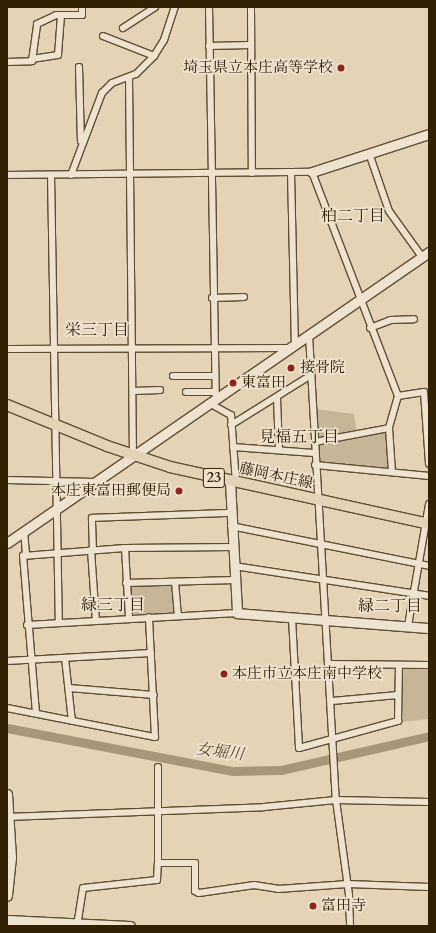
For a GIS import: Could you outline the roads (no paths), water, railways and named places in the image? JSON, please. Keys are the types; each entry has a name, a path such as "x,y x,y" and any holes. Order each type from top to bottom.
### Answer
{"main road":[{"name":"藤岡本庄線","path":"7,405 54,426 133,456 233,482 427,524"}],"street":[{"path":"32,59 37,24 61,15 82,15 82,7"},
{"path":"123,28 156,7"},
{"path":"72,175 102,93 112,83 129,77 154,56 164,40 175,7"},
{"path":"209,7 213,398"},
{"path":"251,7 250,45 252,173"},
{"path":"7,62 58,55 61,15"},
{"path":"103,36 154,56"},
{"path":"209,46 250,45"},
{"path":"79,67 81,147"},
{"path":"129,77 134,391 133,456"},
{"path":"7,175 312,172 429,134"},
{"path":"7,543 133,456 213,398 309,335 426,254 388,211 369,153"},
{"path":"291,172 292,346"},
{"path":"312,172 370,328 398,396 389,428 392,472"},
{"path":"51,175 54,480 59,623"},
{"path":"212,298 244,297"},
{"path":"370,328 391,320 414,319"},
{"path":"309,335 315,442 314,465 328,619 336,800 348,884 350,926"},
{"path":"7,348 292,346"},
{"path":"231,425 277,398 311,375"},
{"path":"173,376 213,376"},
{"path":"134,391 160,390"},
{"path":"186,392 213,398 231,415 233,482 230,513 237,613"},
{"path":"398,396 424,392 427,406 429,462"},
{"path":"277,398 279,450"},
{"path":"315,442 389,428"},
{"path":"233,447 314,453"},
{"path":"314,465 429,476"},
{"path":"7,480 95,482"},
{"path":"408,626 418,563 427,524 429,504"},
{"path":"96,621 92,550 92,518 230,513"},
{"path":"231,526 429,566"},
{"path":"24,531 26,556"},
{"path":"36,713 27,625 23,556 57,552 125,548 233,547"},
{"path":"125,548 128,618"},
{"path":"234,566 429,596"},
{"path":"126,583 235,580"},
{"path":"175,582 178,615"},
{"path":"27,625 178,615 237,613 429,628"},
{"path":"7,708 155,737 149,617"},
{"path":"292,618 299,748 334,741 398,721 398,665"},
{"path":"7,661 151,653"},
{"path":"65,658 72,721"},
{"path":"330,664 429,665"},
{"path":"69,688 154,695"},
{"path":"332,701 398,695"},
{"path":"77,925 83,888 157,880 160,811 158,767"},
{"path":"7,794 7,893"},
{"path":"8,817 160,811 336,800 429,802"},
{"path":"158,863 195,863 195,891 199,893 254,885 278,889 348,884 429,887"},
{"path":"7,920 77,925 130,926"}],"waterway":[{"name":"女堀川","path":"7,728 233,771 281,770 429,736"}],"place":[{"name":"埼玉県立本庄高等学校","path":"341,68"},
{"name":"接骨院","path":"291,368"},
{"name":"東富田","path":"233,383"},
{"name":"本庄東富田郵便局","path":"179,491"},
{"name":"本庄市立本庄南中学校","path":"224,674"},
{"name":"富田寺","path":"313,906"}],"district":[{"name":"柏二丁目","path":"353,216"},
{"name":"栄三丁目","path":"97,330"},
{"name":"見福五丁目","path":"299,437"},
{"name":"緑三丁目","path":"113,605"},
{"name":"緑二丁目","path":"390,606"}]}
